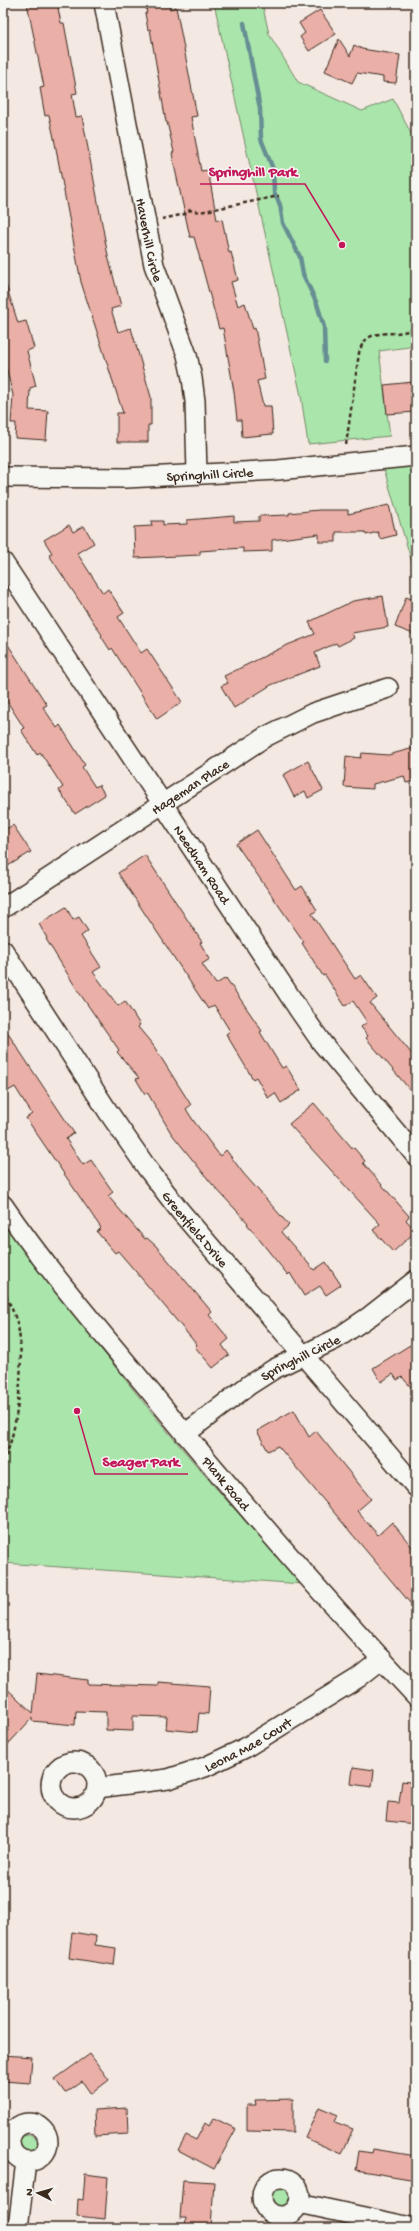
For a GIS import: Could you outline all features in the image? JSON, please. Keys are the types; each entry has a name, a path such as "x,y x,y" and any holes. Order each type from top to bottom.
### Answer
{"street":[{"name":"Haverhill Circle","path":"104,3 154,264 187,356 192,378 197,473"},
{"name":"Springhill Circle","path":"3,477 126,478 197,473 278,470 416,456"},
{"name":"Needham Road","path":"3,562 322,1042 416,1156"},
{"name":"Hageman Place","path":"3,908 266,737 328,708 388,688"},
{"name":"Greenfield Drive","path":"3,950 147,1168 180,1211 416,1487"},
{"name":"Plank Road","path":"3,1205 44,1262 185,1434 279,1545 416,1696"},
{"name":"Springhill Circle","path":"185,1434 249,1385 274,1369 336,1339 370,1316 416,1280"},
{"name":"Leona Mae Court","path":"97,1788 168,1779 206,1767 252,1744 358,1678 382,1659"},
{"path":"18,2228 26,2161"},
{"path":"299,2204 415,2228"}],"path":[{"path":"161,219 185,214 190,210 200,212 279,196"},
{"path":"346,444 359,353 362,343 374,335 410,329 416,326"},
{"path":"3,1289 17,1321 21,1350 16,1418 12,1440 3,1462"}],"green space":[{"path":"214,3 262,3 269,34 298,82 362,111 393,99 416,143 416,346 379,351 390,436 308,444 301,396"},
{"path":"416,465 416,568 413,566 384,469"},
{"path":"3,1217 48,1279 141,1400 218,1490 303,1584 3,1563"},
{"path":"28,2135 35,2138 38,2145 35,2152 28,2155 21,2152 18,2145 21,2138"},
{"path":"279,2187 287,2190 290,2198 287,2206 279,2209 271,2206 268,2198 271,2190"}],"building":[{"path":"27,3 57,3 61,23 64,23 77,93 72,94 76,117 82,116 108,256 121,306 111,309 118,332 131,328 151,397 151,425 148,425 148,442 117,442 117,413 123,413 81,282 54,138 49,115 45,116 40,88 44,87"},
{"path":"145,3 169,3 170,9 176,7 197,116 191,117 201,171 208,170 217,220 222,219 229,253 231,252 238,280 231,282 238,306 245,303 253,329 255,328 265,379 257,381 263,406 271,406 273,434 242,437 241,420 237,420 234,392 223,328 219,329 194,237 190,237 175,169 172,153 174,152 166,122 150,29 148,30"},
{"path":"320,10 336,34 309,51 300,37 305,33 299,23"},
{"path":"339,39 350,56 354,45 362,49 400,55 396,83 383,82 383,77 357,73 352,83 325,71"},
{"path":"3,285 6,285 18,323 26,321 34,348 27,351 36,386 30,388 29,410 48,411 46,440 15,438 16,423 11,423 13,395 3,355"},
{"path":"413,382 416,412 387,414 384,385"},
{"path":"389,505 396,535 380,539 378,532 366,535 365,532 336,532 336,542 319,542 319,534 272,540 272,551 243,552 243,548 200,551 200,555 135,558 134,527 152,526 151,521 163,521 163,525 187,524 187,520 234,516 234,522 259,521 259,516 289,515 289,513 319,510 348,510 348,514"},
{"path":"69,525 73,532 84,526 94,543 77,553 103,593 108,589 124,613 118,617 141,653 147,649 182,702 157,719 112,648 110,650 101,636 102,635 49,555 52,553 44,540"},
{"path":"383,596 388,627 352,633 354,638 338,646 336,643 315,653 320,666 271,685 234,708 221,686 228,683 224,676 285,646 315,634 309,622 353,601"},
{"path":"406,597 416,601 416,635 395,627"},
{"path":"3,637 47,705 43,707 57,728 60,725 85,765 82,767 95,787 99,785 105,795 75,814 59,790 63,787 40,752 37,755 21,730 24,728 3,695"},
{"path":"414,748 416,756 416,781 406,783 404,776 373,784 373,789 344,787 346,756 361,758 362,753 388,755"},
{"path":"308,761 323,790 308,798 305,791 294,797 283,775"},
{"path":"13,825 31,852 3,869 3,831"},
{"path":"257,830 296,890 302,886 317,910 312,914 355,979 361,975 377,998 370,1003 416,1059 416,1097 366,1038 368,1036 361,1027 367,1022 353,1001 345,1006 325,975 323,976 302,943 304,942 236,844"},
{"path":"145,855 202,942 200,943 210,959 202,964 216,984 226,978 262,1031 260,1032 282,1068 286,1066 301,1090 281,1103 275,1093 268,1098 256,1077 253,1079 226,1034 230,1031 214,1005 208,1009 118,873"},
{"path":"66,907 73,920 79,917 88,931 81,936 101,967 93,972 118,1006 125,1001 140,1025 138,1027 153,1045 191,1105 186,1109 193,1120 220,1156 226,1150 243,1173 289,1225 281,1232 314,1270 326,1262 341,1285 326,1295 320,1286 304,1296 290,1273 288,1275 247,1224 248,1223 212,1184 171,1133 147,1092 145,1094 136,1079 139,1078 117,1052 119,1050 78,991 46,939 47,938 39,924"},
{"path":"3,1026 74,1133 66,1139 83,1165 91,1160 113,1192 108,1196 145,1239 147,1238 156,1246 212,1312 209,1315 229,1339 222,1345 229,1355 213,1368 195,1347 197,1345 142,1279 118,1251 115,1253 97,1232 101,1228 26,1118 32,1114 15,1087 8,1091 3,1083"},
{"path":"314,1103 365,1161 363,1163 409,1216 406,1220 416,1231 393,1252 373,1230 380,1224 289,1124"},
{"path":"410,1345 416,1355 416,1393 402,1377 397,1380 393,1374 381,1382 373,1368"},
{"path":"294,1410 309,1437 316,1431 371,1499 357,1511 378,1535 392,1522 416,1552 416,1610 278,1446 268,1451 257,1431"},
{"path":"37,1674 88,1680 88,1684 158,1686 158,1682 210,1686 208,1714 199,1713 197,1732 166,1729 167,1717 133,1716 133,1731 106,1730 106,1712 76,1711 75,1725 32,1721 32,1718 3,1750 3,1685 33,1713"},
{"path":"353,1767 374,1770 372,1787 351,1784"},
{"path":"402,1781 416,1783 416,1824 386,1821 388,1802 399,1803"},
{"path":"72,1932 96,1936 95,1945 116,1948 114,1965 69,1958"},
{"path":"90,2054 109,2080 91,2094 82,2081 65,2093 55,2079"},
{"path":"3,2055 32,2057 30,2083 3,2081"},
{"path":"293,2099 293,2132 247,2131 247,2105 256,2105 255,2100"},
{"path":"319,2107 338,2115 335,2122 353,2129 342,2154 305,2138"},
{"path":"127,2108 128,2134 95,2136 94,2110"},
{"path":"214,2118 236,2129 214,2169 178,2150 186,2135 196,2140 205,2123 209,2126"},
{"path":"373,2149 416,2156 416,2180 356,2170 359,2151 372,2153"},
{"path":"85,2174 108,2177 105,2219 77,2216 78,2199 83,2200"},
{"path":"183,2180 214,2182 211,2227 185,2226 186,2218 180,2218"}],"waterway":[{"path":"244,23 260,109 261,139 273,169 274,192 280,205 283,223 300,257 303,274 317,304 324,327 325,361"}],"place":[{"name":"Springhill Park","path":"342,245"},
{"name":"Seager Park","path":"77,1411"}]}
